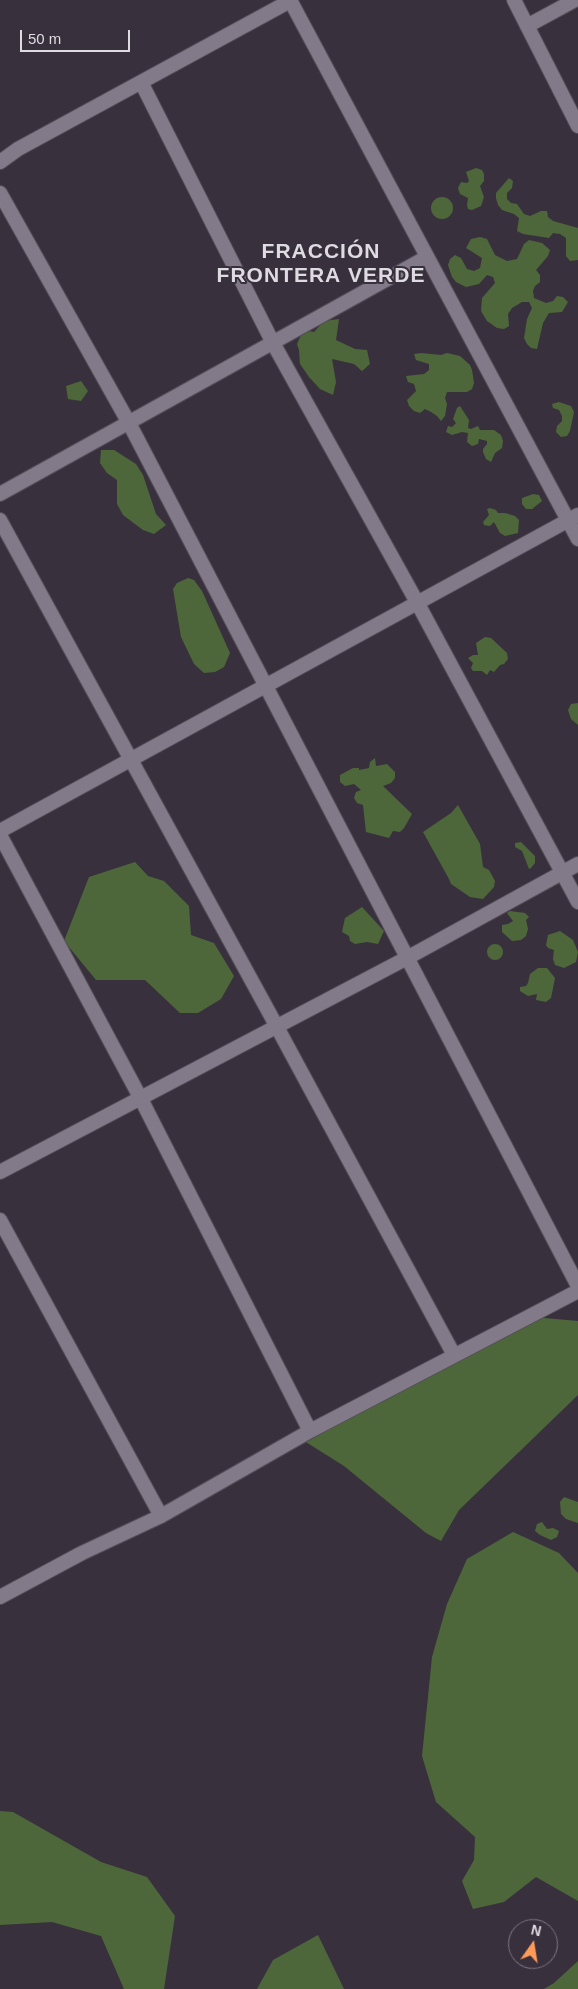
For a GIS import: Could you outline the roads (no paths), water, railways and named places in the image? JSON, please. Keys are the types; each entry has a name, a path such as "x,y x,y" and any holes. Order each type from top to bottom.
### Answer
{"street":[{"path":"514,0 578,126"},
{"path":"527,26 575,0"},
{"path":"0,162 18,149 290,1 427,257 573,518 578,539"},
{"path":"141,82 273,343 418,604 578,902"},
{"path":"0,193 129,423 578,1286"},
{"path":"0,494 427,257"},
{"path":"0,830 266,687 573,518"},
{"path":"0,520 454,1355"},
{"path":"0,835 141,1099 310,1431"},
{"path":"0,1172 407,958 578,864"},
{"path":"0,1220 161,1516"},
{"path":"1,1593 161,1516 310,1431 578,1291"}],"district":[{"name":"FRACCIÓN FRONTERA VERDE","path":"321,264"}]}
